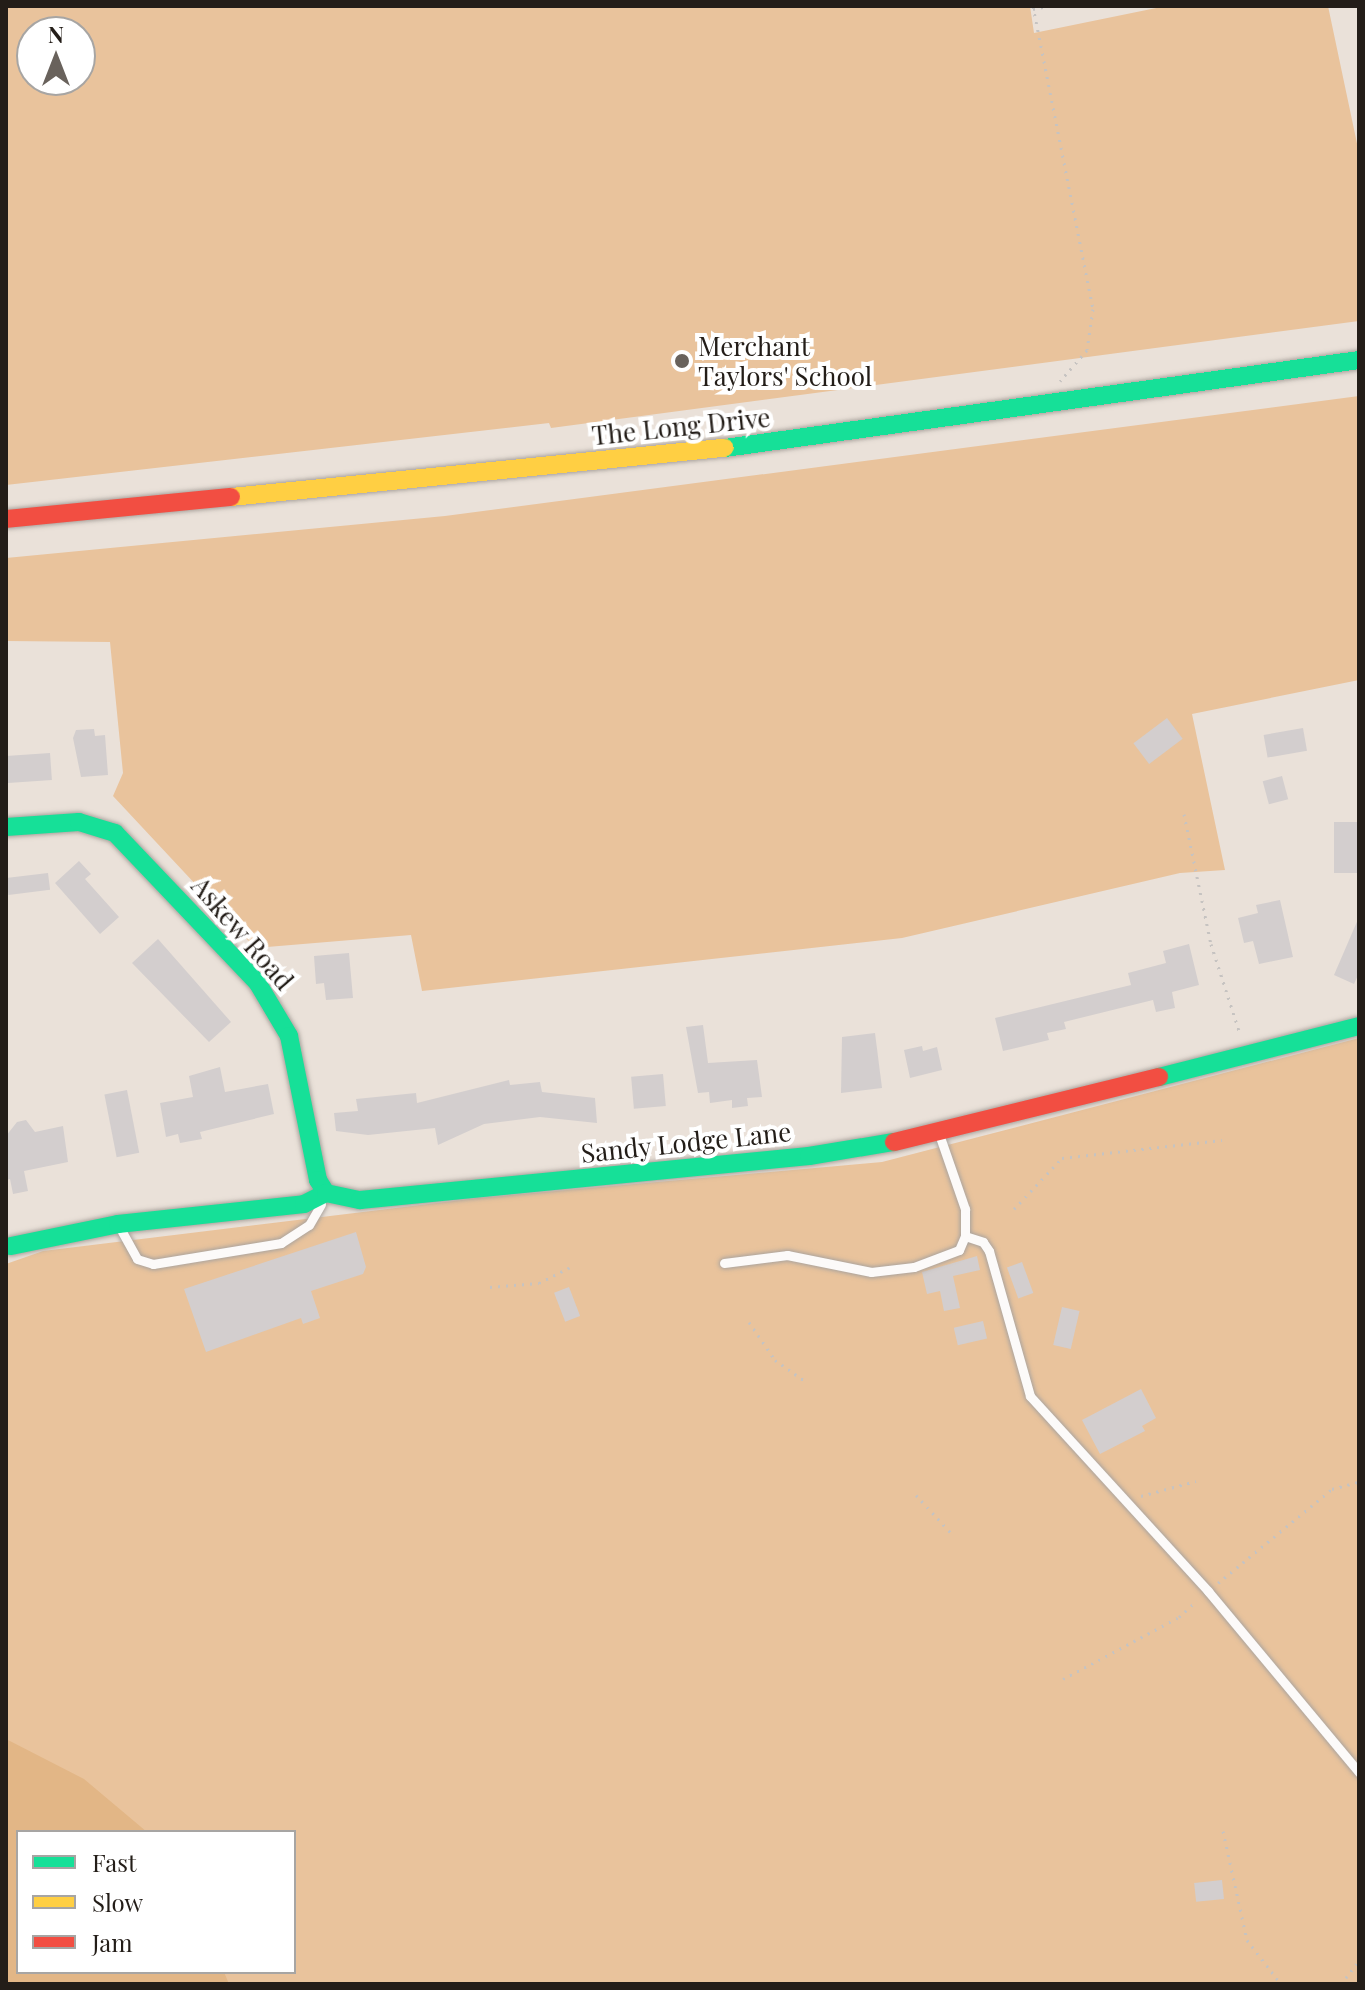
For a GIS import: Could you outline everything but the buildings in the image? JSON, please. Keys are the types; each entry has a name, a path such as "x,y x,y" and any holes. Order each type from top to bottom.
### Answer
{"street":[{"name":"The Long Drive","path":"6,519 809,440 1359,360"},
{"name":"Askew Road","path":"6,827 79,822 106,828 131,848 257,982 289,1036 318,1180 326,1193"},
{"name":"Sandy Lodge Lane","path":"11,1246 118,1224 293,1205 326,1193 360,1200 809,1156 939,1134 1359,1026"}],"lane":[{"path":"724,1263 787,1255 833,1267 887,1271 959,1250 965,1236 965,1209 939,1134"},
{"path":"118,1224 137,1259 153,1264 281,1243 309,1225 326,1193"},
{"path":"965,1236 983,1242 989,1251 1030,1396 1208,1591 1359,1772"}],"path":[{"path":"1041,407 1045,394 1087,350 1093,317 1033,7 1048,6"},
{"path":"1184,814 1211,944 1247,1053"},
{"path":"1014,1209 1062,1158 1222,1140"},
{"path":"490,1287 539,1283 573,1266"},
{"path":"749,1322 775,1360 805,1381"},
{"path":"1114,1491 1151,1495 1196,1481"},
{"path":"916,1495 952,1534"},
{"path":"1223,1831 1247,1940 1281,1984"},
{"path":"1341,1984 1359,1961"},
{"path":"6,1977 8,1984"}],"shaded area":[{"path":"6,6 1030,6 1034,33 1166,6 1328,6 1359,153 1359,321 551,428 549,423 6,485"},
{"path":"1359,396 1359,680 1192,714 1225,870 1180,873 902,938 422,991 411,935 255,948 113,796 123,773 110,642 6,641 6,558 445,516"},
{"path":"1359,1038 1359,1984 28,1984 24,1974 296,1974 296,1830 16,1830 6,1934 6,1264 43,1251 478,1198 882,1162"},
{"path":"6,1739 84,1779 145,1830 16,1830 16,1974 225,1974 229,1984 6,1984"}],"traffic: fast":[{"path":"725,448 1359,360"},
{"path":"6,827 79,822 115,833 257,982 289,1036 318,1180 326,1193"},
{"path":"1159,1077 1359,1026"},
{"path":"11,1246 118,1224 304,1204 326,1193 360,1200 809,1156 894,1142"}],"traffic: slow":[{"path":"231,497 725,448"}],"traffic: jam":[{"path":"6,519 231,497"},
{"path":"894,1142 1159,1077"}],"place":[{"name":"Merchant Taylors' School","path":"682,361"}]}
